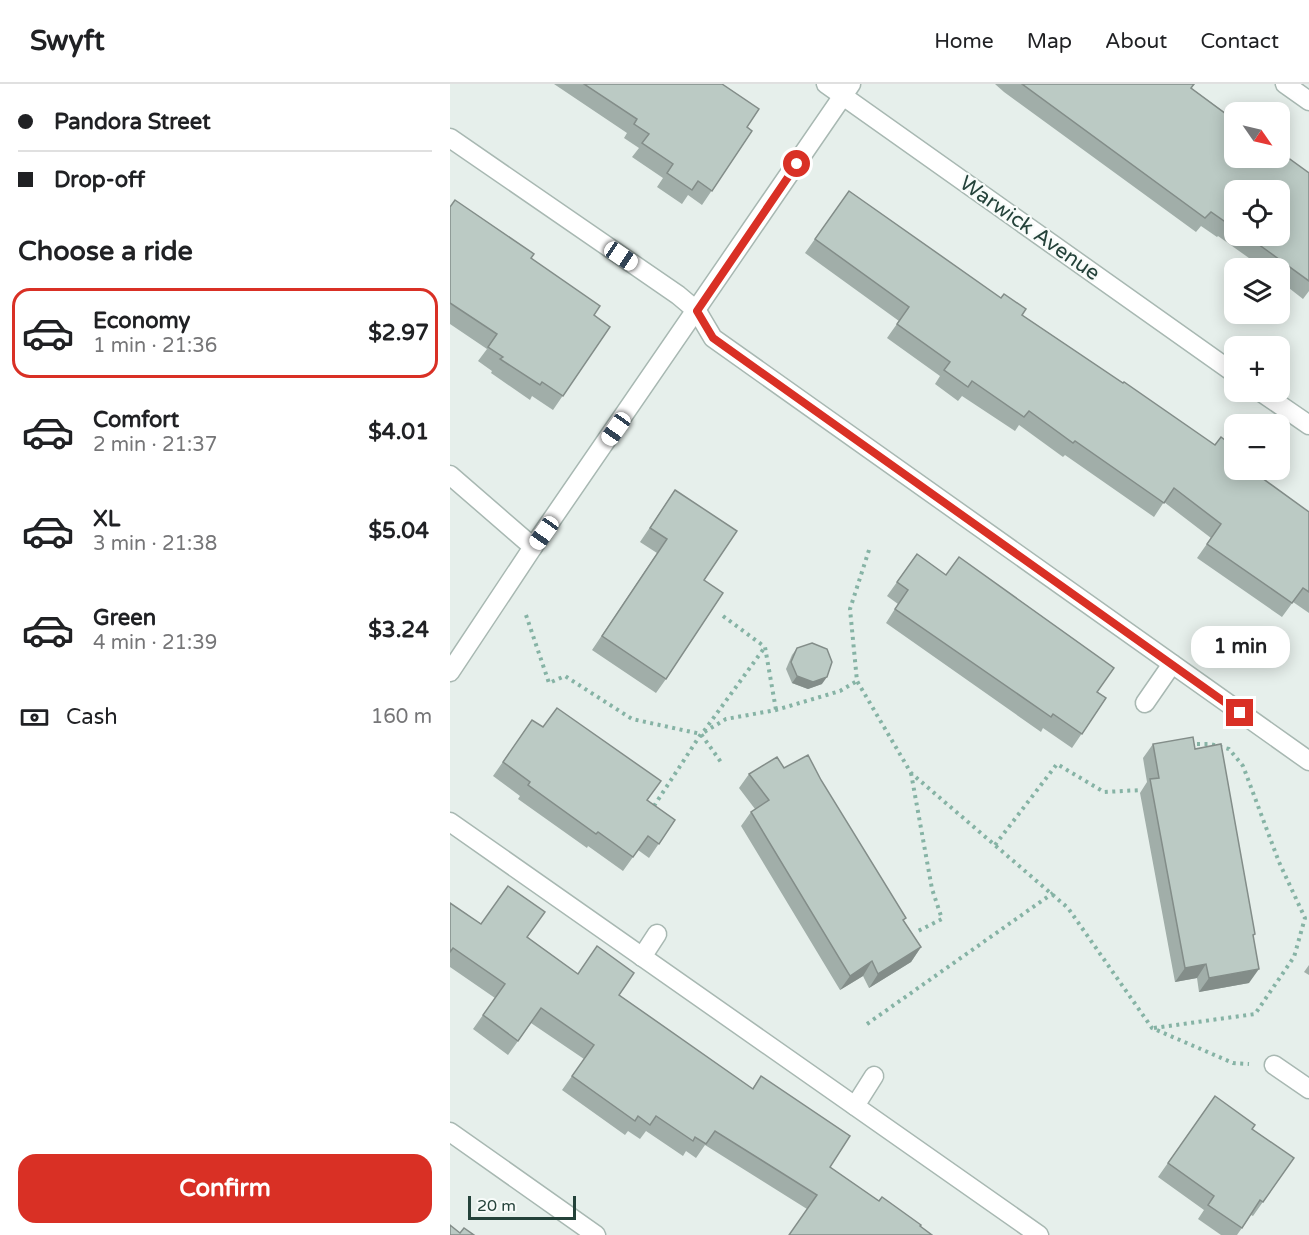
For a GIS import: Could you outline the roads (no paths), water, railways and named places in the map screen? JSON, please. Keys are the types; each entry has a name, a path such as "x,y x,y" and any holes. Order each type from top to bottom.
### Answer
{"street":[{"name":"Warwick Avenue","path":"826,84 847,90 1224,366"},
{"path":"1285,84 1309,101"},
{"path":"450,672 533,547 847,90"},
{"path":"450,138 678,295 697,311 713,338 1309,761"},
{"path":"1276,402 1309,425"},
{"path":"450,475 533,547"},
{"path":"1145,703 1172,664"},
{"path":"450,822 1039,1235"},
{"path":"642,957 657,934"},
{"path":"1274,1065 1309,1089"},
{"path":"855,1106 874,1076"},
{"path":"450,1132 596,1235"}]}
